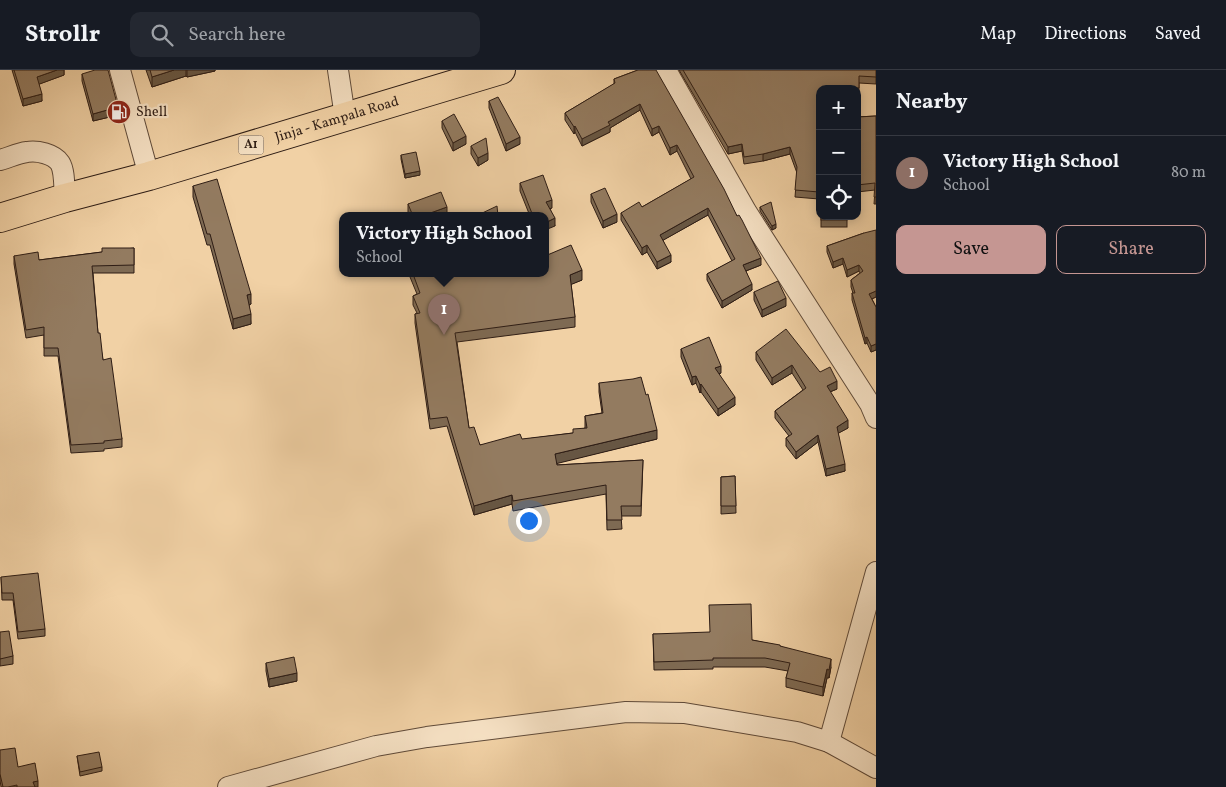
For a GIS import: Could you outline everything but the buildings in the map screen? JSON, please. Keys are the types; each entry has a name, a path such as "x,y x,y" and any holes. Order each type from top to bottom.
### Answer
{"highway":[{"name":"Jinja - Kampala Road","path":"0,218 65,198 149,176 501,70"}],"street":[{"path":"120,70 149,176"},
{"path":"338,70 345,118"},
{"path":"666,70 746,211 870,404 876,418"},
{"path":"0,160 27,152 40,152 51,155 59,162 63,175 65,198"},
{"path":"829,742 876,572"},
{"path":"228,787 376,746 427,737 626,712 684,713 797,732 829,742 876,768"}],"place":[{"name":"Shell","path":"119,112"},
{"name":"Victory High School","path":"444,335"}]}
